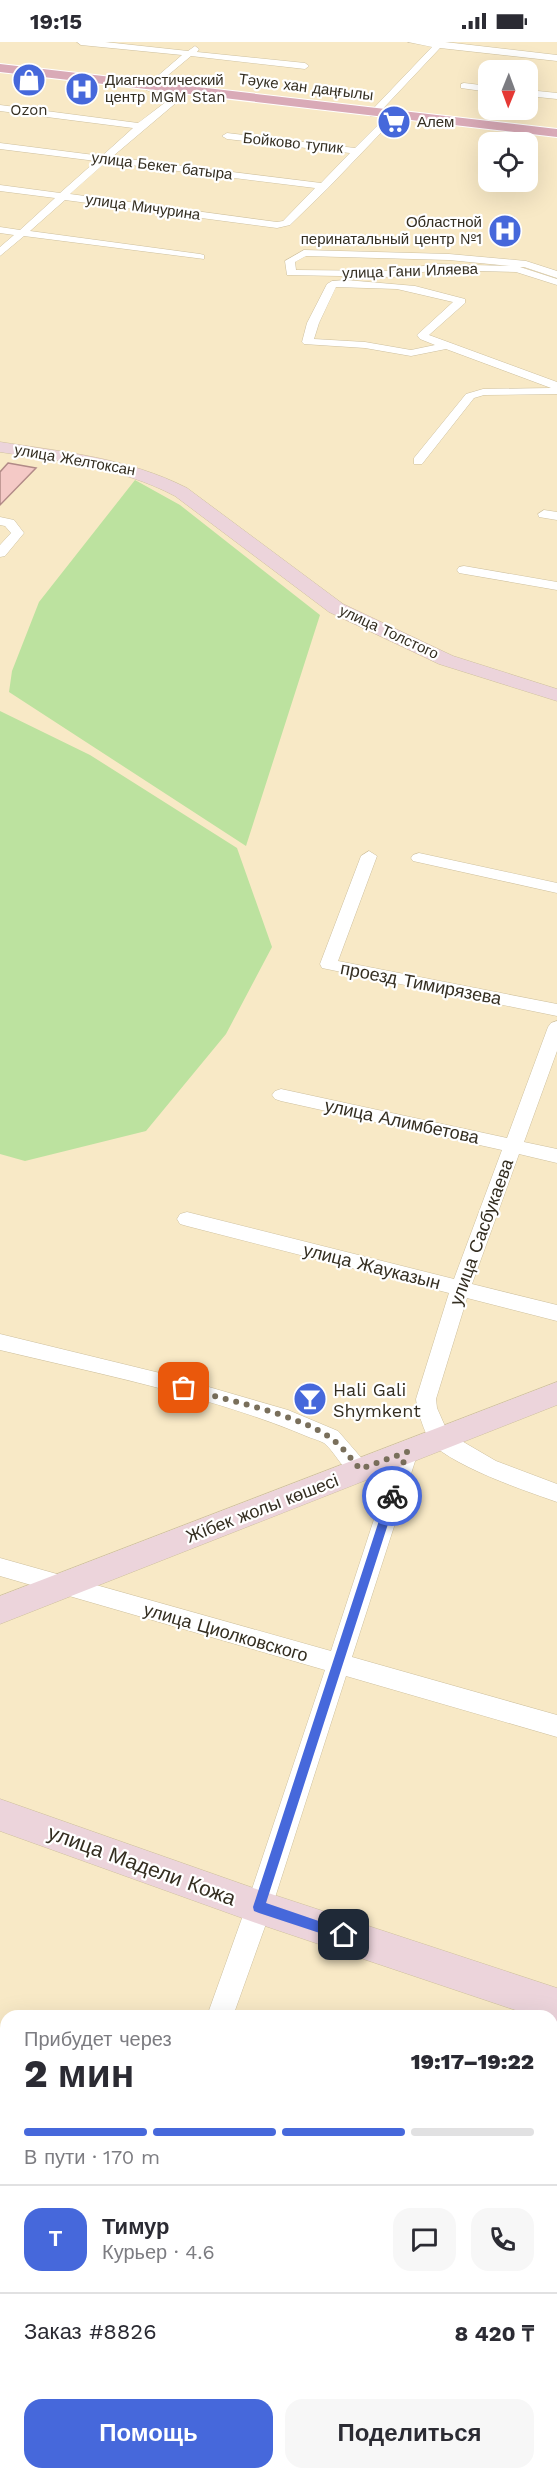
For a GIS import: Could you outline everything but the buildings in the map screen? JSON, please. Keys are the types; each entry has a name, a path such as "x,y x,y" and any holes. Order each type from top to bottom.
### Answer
{"main road":[{"name":"Тәуке хан даңғылы","path":"0,69 557,134"},
{"name":"Тәуке хан даңғылы","path":"374,113 557,134"}],"street":[{"path":"81,42 305,66"},
{"path":"153,86 204,42"},
{"path":"412,42 440,43 557,58"},
{"path":"374,113 440,43"},
{"path":"464,86 478,87"},
{"path":"0,253 102,159 185,91"},
{"path":"538,94 557,96"},
{"path":"0,108 140,126"},
{"path":"325,186 392,116"},
{"name":"Бойково тупик","path":"227,136 359,151"},
{"name":"улица Бекет батыра","path":"0,146 325,186"},
{"name":"улица Мичурина","path":"0,188 266,224 286,223 325,186"},
{"path":"0,230 200,257"},
{"name":"улица Гани Иляева","path":"557,275 526,264 449,257 304,253 291,261 291,273 393,274 435,267 517,269 557,282"},
{"path":"445,346 411,353 365,345 308,342 313,323 327,297 329,286 356,282 405,288 461,301 423,335 428,340 445,346 557,386"},
{"path":"418,461 470,396 483,392 557,392"},
{"name":"улица Желтоксан","path":"0,447 145,473 181,492"},
{"name":"улица Толстого","path":"181,492 336,608 446,660 557,695"},
{"path":"0,521 9,523 18,533 0,553"},
{"path":"464,570 557,586"},
{"name":"проезд Тимирязева","path":"369,856 328,964 557,1010"},
{"path":"419,858 557,888"},
{"name":"улица Сасбукаева","path":"440,1439 427,1408 428,1391 460,1289 557,1027"},
{"name":"улица Алимбетова","path":"281,1095 557,1156"},
{"name":"улица Жауказын","path":"187,1219 557,1313"},
{"path":"0,1342 164,1382 281,1416 331,1437 360,1469"},
{"name":"Жібек жолы көшесі","path":"0,1610 557,1394"},
{"path":"440,1439 488,1467 557,1493"},
{"path":"222,2010 259,1907 336,1663 407,1452"},
{"name":"улица Циолковского","path":"0,1567 557,1726"},
{"name":"улица Мадели Кожа","path":"0,1815 259,1907 557,2006"}],"green space":[{"path":"135,480 180,505 320,615 246,846 9,692 12,671 39,602"},
{"path":"0,711 90,755 237,848 272,947 226,1034 146,1131 25,1161 0,1154"}],"way so far":[{"path":"184,1388 281,1416 317,1430 340,1445 360,1469 407,1452 392,1496"}],"place":[{"name":"Ozon","path":"29,80"},
{"name":"Диагностический центр MGM Stan","path":"82,89"},
{"name":"Алем","path":"394,122"},
{"name":"Областной перинатальный центр №1","path":"505,231"},
{"name":"Hali Gali Shymkent","path":"310,1399"}],"route":[{"path":"344,1935 259,1907 336,1663 392,1496"}]}
